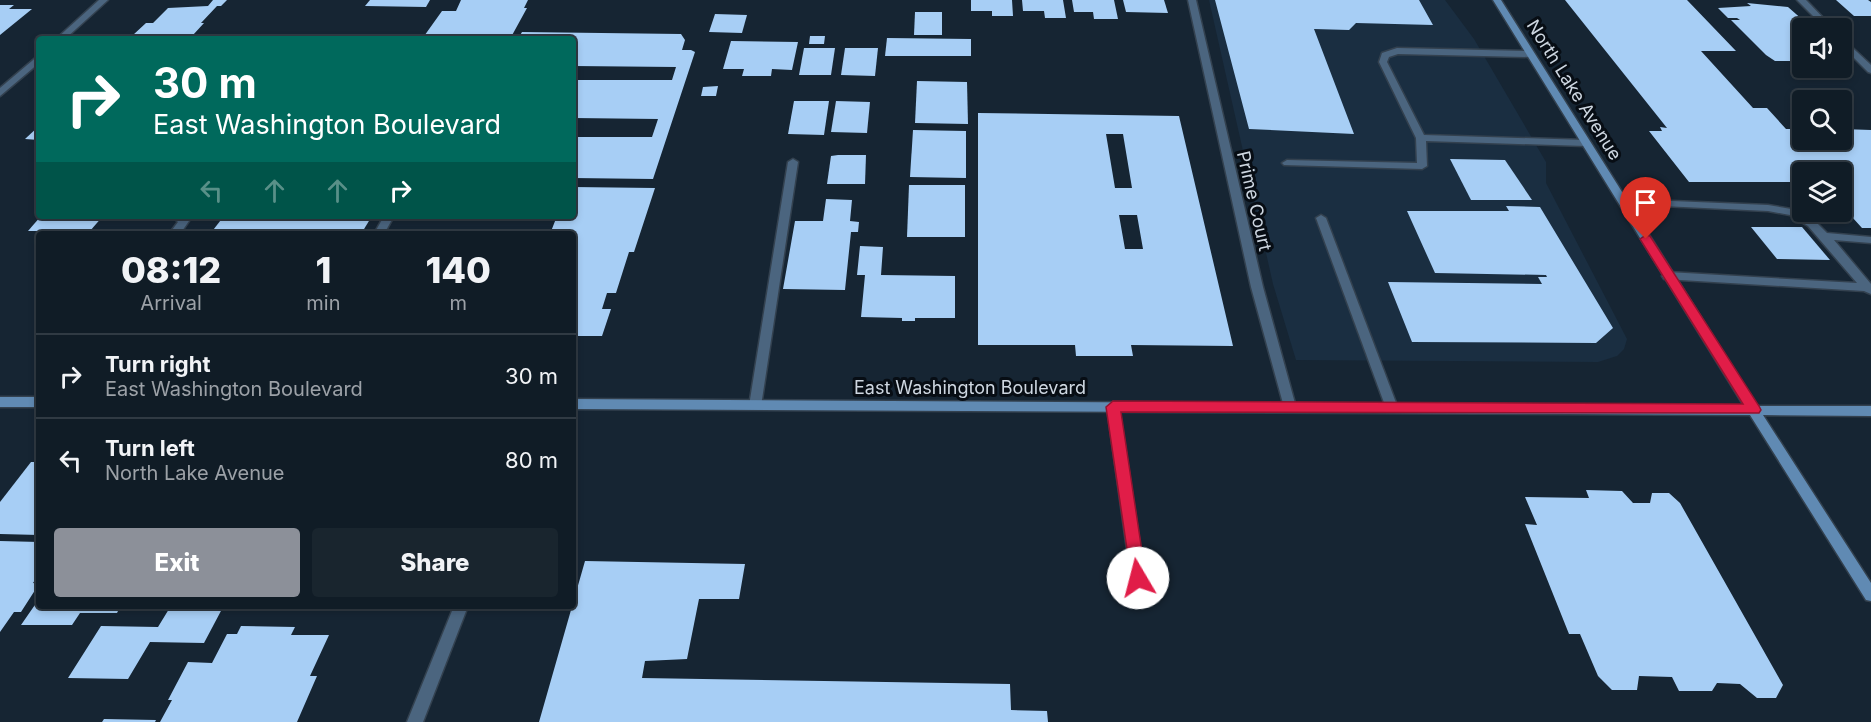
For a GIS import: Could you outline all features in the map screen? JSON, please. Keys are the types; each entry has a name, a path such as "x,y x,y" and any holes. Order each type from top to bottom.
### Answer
{"main road":[{"name":"North Lake Avenue","path":"1497,0 1668,276 1871,595"},
{"path":"0,402 36,402"},
{"name":"East Washington Boulevard","path":"576,404 1871,411"}],"street":[{"path":"63,36 104,0"},
{"name":"Prime Court","path":"1192,0 1257,287 1290,407"},
{"path":"1801,0 1819,18"},
{"path":"1287,163 1422,166 1421,138 1383,62 1385,55 1397,51 1530,54"},
{"path":"1852,51 1871,70"},
{"path":"0,93 36,61"},
{"path":"1421,138 1586,143"},
{"path":"755,406 793,162"},
{"path":"1624,202 1768,208 1792,212 1812,224 1869,288"},
{"path":"1321,218 1392,408"},
{"path":"176,231 184,221 181,219"},
{"path":"1824,236 1871,240"},
{"path":"1668,276 1869,288"},
{"path":"1113,407 1138,578"},
{"path":"415,722 460,609"}],"shaded area":[{"path":"1209,0 1445,0 1474,39 1546,162 1546,183 1627,339 1624,349 1617,356 1598,362 1296,360 1273,284"}],"building":[{"path":"213,0 227,0 221,6 217,6 193,35 133,35 146,23 153,23 168,8 208,6"},
{"path":"370,0 430,0 426,7 365,6"},
{"path":"461,0 528,0 524,8 527,8 512,36 424,36 442,11 456,11"},
{"path":"971,0 1012,0 1013,16 992,16 992,11 971,11"},
{"path":"1022,0 1063,0 1066,18 1045,18 1044,11 1023,11"},
{"path":"1072,0 1114,0 1118,19 1094,19 1093,12 1074,12"},
{"path":"1123,0 1164,0 1168,13 1126,12"},
{"path":"1215,0 1419,0 1433,25 1356,23 1349,30 1314,29 1354,134 1249,129"},
{"path":"1565,0 1687,0 1736,51 1701,51 1753,108 1767,108 1786,129 1792,129 1792,150 1852,150 1852,129 1871,130 1871,228 1862,228 1852,217 1852,162 1792,162 1792,182 1689,182 1649,131 1662,131 1660,127 1667,128"},
{"path":"1836,0 1868,0 1871,2 1871,16 1854,16"},
{"path":"1747,3 1788,7 1801,18 1792,18 1792,61 1775,61 1766,55 1731,20 1740,20 1728,18 1718,8 1751,6"},
{"path":"0,5 14,5 9,9 32,9 0,35"},
{"path":"915,12 942,12 942,35 914,35"},
{"path":"715,14 747,15 742,33 709,32"},
{"path":"522,32 681,34 685,40 682,50 695,52 653,179 576,178 576,137 652,137 658,119 576,118 576,80 672,80 676,67 576,66 576,36 520,36"},
{"path":"810,36 825,36 824,44 809,44"},
{"path":"887,38 971,39 971,56 885,56"},
{"path":"731,41 798,42 792,70 772,69 771,76 742,76 744,69 723,69"},
{"path":"804,48 835,48 831,75 799,75"},
{"path":"845,48 878,48 875,76 841,75"},
{"path":"917,81 967,82 968,124 915,123"},
{"path":"718,86 716,96 701,96 703,87"},
{"path":"794,101 829,101 824,135 788,134"},
{"path":"836,101 870,102 867,133 831,132"},
{"path":"978,113 1179,116 1233,346 1131,345 1133,356 1076,356 1075,345 978,345","holes":["1106,134 1123,134 1132,188 1115,188","1119,215 1137,215 1143,249 1125,249"]},
{"path":"36,129 36,140 25,139"},
{"path":"913,130 966,131 966,178 910,177"},
{"path":"866,155 865,184 827,184 831,156"},
{"path":"1450,159 1505,160 1532,200 1471,200"},
{"path":"909,185 965,185 965,237 907,237"},
{"path":"576,187 655,188 634,252 629,252 616,293 607,293 602,309 611,309 602,336 576,336 576,231 551,231 556,219 576,219"},
{"path":"826,199 852,200 850,221 859,222 858,232 851,232 845,290 783,289 795,221 823,221"},
{"path":"1506,206 1540,207 1613,328 1596,343 1412,342 1388,282 1542,284 1538,277 1547,277 1546,275 1435,273 1407,211 1509,211"},
{"path":"38,219 100,219 90,231 28,231"},
{"path":"222,219 370,219 363,231 212,231"},
{"path":"1751,227 1802,227 1830,260 1777,259"},
{"path":"860,246 883,247 881,275 955,276 955,318 915,318 915,321 902,321 902,318 861,317 865,275 857,275"},
{"path":"31,462 36,462 36,535 0,534 0,502"},
{"path":"1586,490 1622,491 1633,503 1650,503 1652,493 1669,493 1680,503 1783,685 1776,698 1757,698 1740,684 1717,683 1712,691 1679,691 1672,677 1639,676 1637,690 1612,690 1598,676 1580,634 1569,634 1525,524 1537,525 1525,497 1589,498"},
{"path":"0,541 36,542 36,578 33,583 36,584 36,589 21,612 14,612 0,632"},
{"path":"585,561 745,564 739,599 699,599 687,659 645,661 642,678 1010,684 1011,710 1047,711 1048,722 539,722 571,609 576,609 576,592"},
{"path":"36,603 36,609 119,609 117,613 80,613 72,625 21,625"},
{"path":"169,609 222,609 204,643 150,642 128,679 68,678 101,626 158,627"},
{"path":"241,626 295,627 291,635 329,635 310,676 317,676 297,722 160,722 172,700 168,700 188,662 212,663 227,634 237,634"},
{"path":"104,719 156,720 155,722 102,722"}],"route":[{"path":"1138,578 1113,407 1754,410 1646,239"}]}
